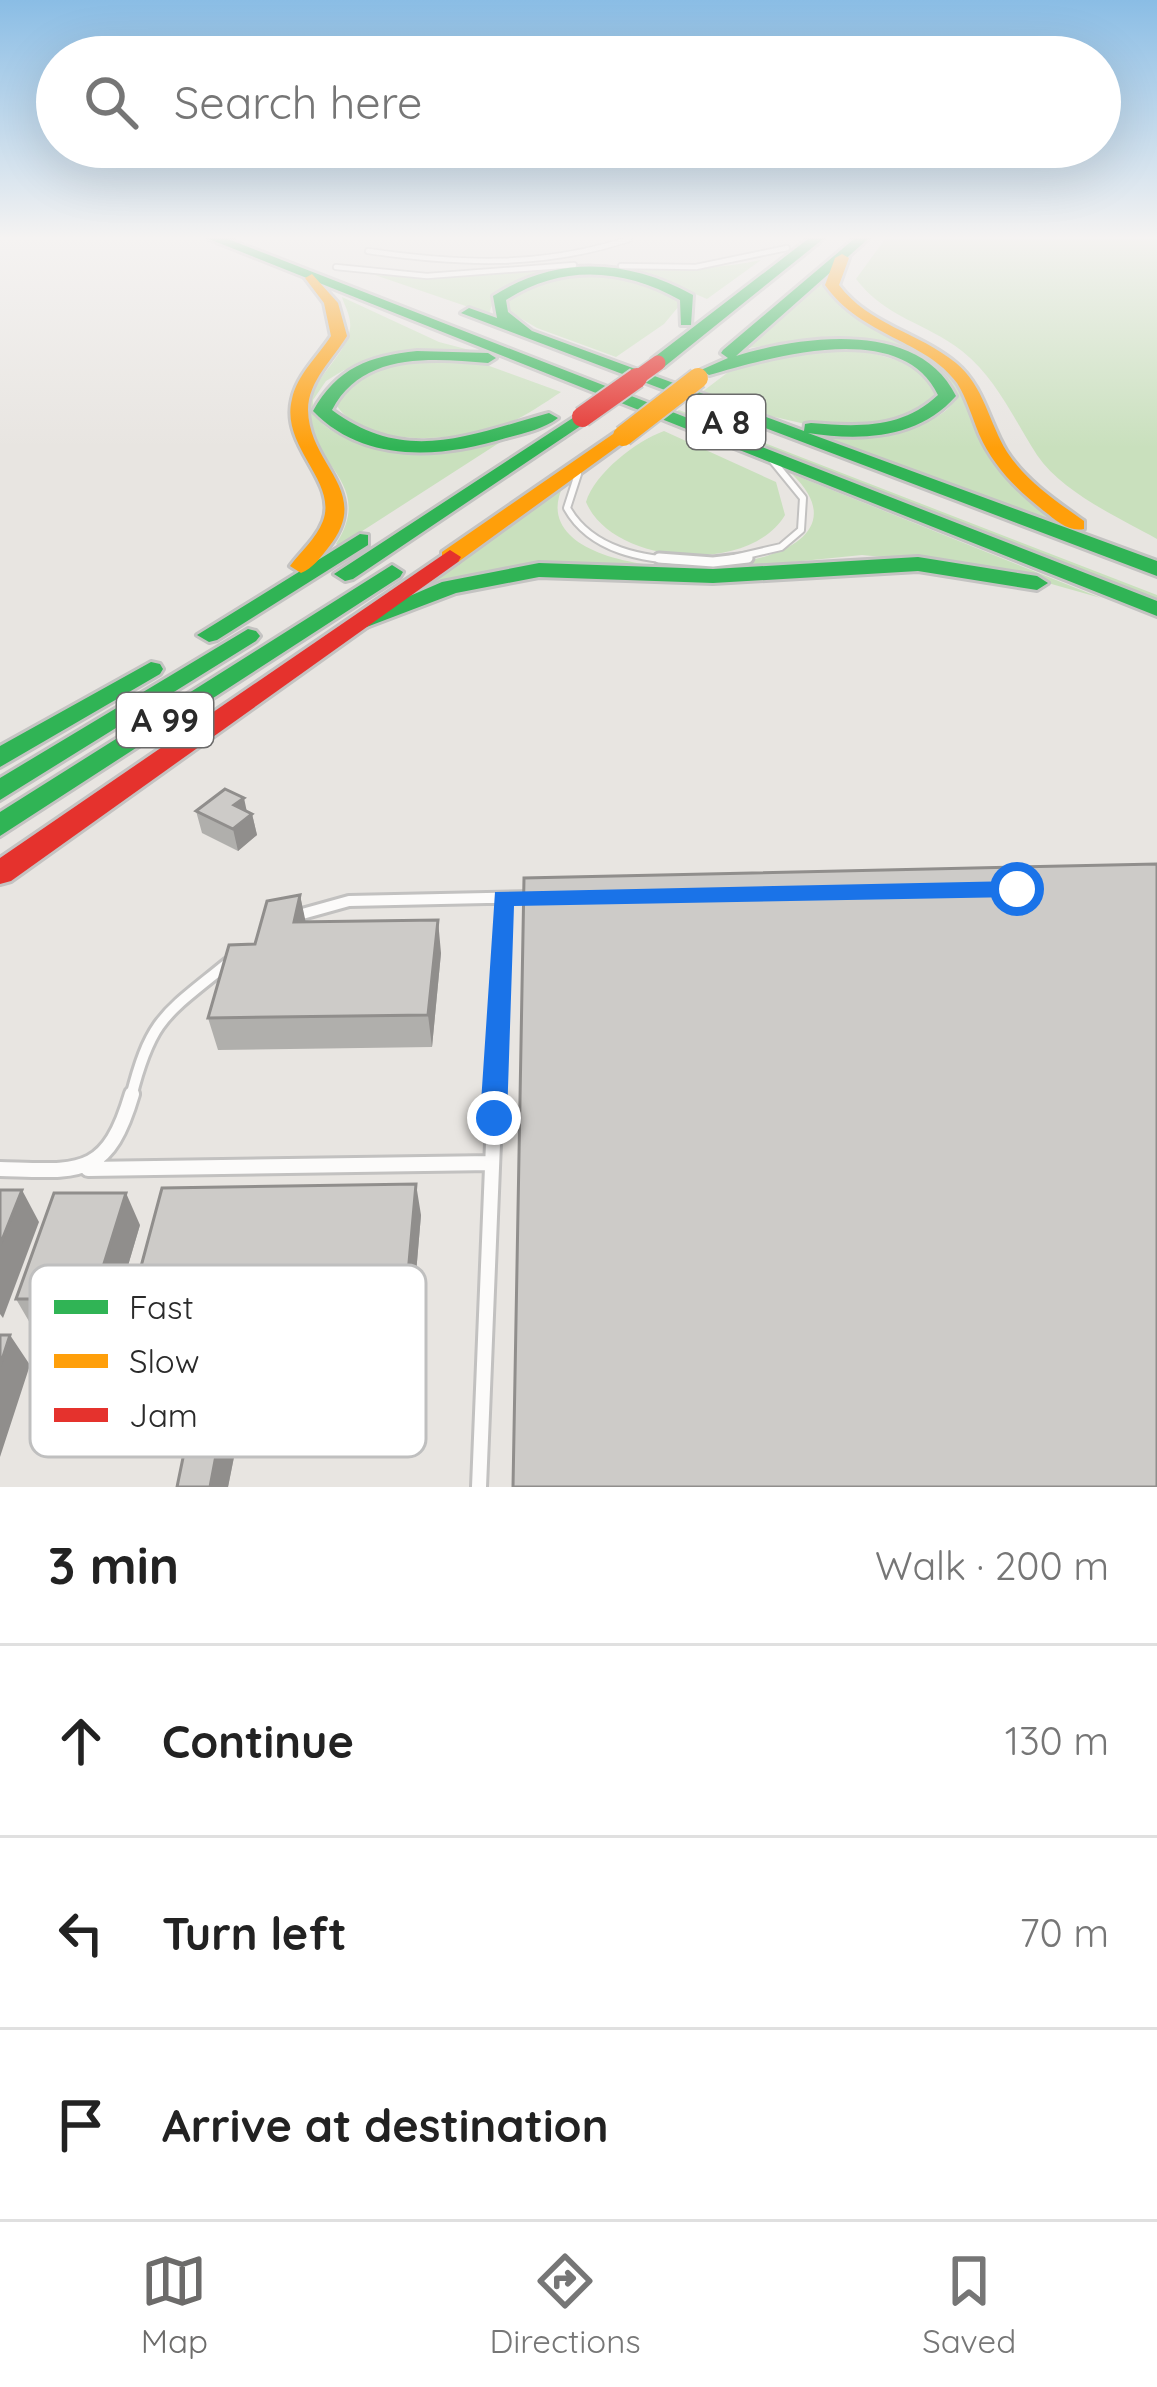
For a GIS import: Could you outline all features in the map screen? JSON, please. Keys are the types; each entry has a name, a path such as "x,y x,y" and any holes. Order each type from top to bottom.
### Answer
{"highway":[{"path":"217,631 226,617 314,556 332,531 340,505 302,432 298,413 306,385 336,343 337,308"},
{"name":"A 8","path":"409,308 565,376 1157,609"},
{"name":"A 8","path":"423,308 1157,587"},
{"path":"446,308 528,334 1157,566"},
{"path":"500,308 528,334"},
{"path":"676,367 687,308"},
{"path":"686,322 705,308"},
{"name":"A 99","path":"676,367 741,308"},
{"name":"A 99","path":"0,791 584,420 676,367 759,308"},
{"path":"851,308 929,350 952,368 970,387 990,439 1008,469 1040,500 1080,527 1157,566"},
{"path":"0,758 676,367 781,344 844,344 908,358 944,382 947,396 938,410 914,423 876,430 819,429 752,418"},
{"path":"565,376 485,358 418,356 384,362 335,381 323,395 322,411 348,434 402,447 471,444 584,420"},
{"path":"0,873 582,466 584,420"},
{"name":"A 99","path":"0,826 391,573 584,420"},
{"path":"364,621 462,580 521,570 708,575 883,560 982,569 1157,623"}],"lane":[{"path":"582,466 567,508 578,529 596,542 647,561 723,563 773,550 799,530 806,506 801,494 768,456"},
{"path":"273,923 349,901 550,897"},
{"path":"479,1487 503,898"},
{"path":"82,1169 110,1155 121,1138 144,1043 166,1016 244,949"},
{"path":"0,1169 492,1162"}],"green space":[{"path":"346,308 367,308 439,342 485,354 344,370 326,381 313,400 319,420 337,433 392,445 502,441 339,546 349,505 320,448 309,414 314,391 347,340"},
{"path":"509,308 677,308 664,324 616,357 537,328"},
{"path":"792,308 849,308 945,369 1067,528 805,432 909,426 945,412 955,399 928,363 808,339 742,349"},
{"path":"888,308 1157,308 1157,539 1061,481 1037,455 995,386 974,362 948,341"},
{"path":"855,348 913,365 939,395 902,423 814,426 702,392 748,357"},
{"path":"473,360 561,392 496,428 434,438 368,429 337,406 340,386 372,372 421,362"},
{"path":"679,410 1157,595 1157,601 674,413"},
{"path":"664,431 776,482 785,515 768,534 714,554 652,550 624,539 601,523 586,502 618,459"},
{"path":"792,474 1101,598 995,568 862,555 713,570 553,563 490,570 413,591 564,484 561,522 590,549 640,563 699,567 756,559 798,541 814,512"}],"building":[{"path":"225,789 244,798 234,805 252,814 233,829 196,811"},
{"path":"1157,864 1157,1487 513,1487 524,878"},
{"path":"300,895 294,922 438,920 428,1015 208,1018 229,945 255,944 267,901"},
{"path":"416,1184 409,1265 141,1265 162,1188"},
{"path":"0,1190 22,1190 0,1245"},
{"path":"54,1193 126,1193 104,1265 30,1265 30,1299 16,1299"},
{"path":"0,1335 10,1335 0,1366"},
{"path":"183,1457 216,1457 210,1487 177,1487"}],"traffic: fast":[{"path":"392,308 1157,609"},
{"path":"500,308 525,332"},
{"path":"686,322 687,308"},
{"path":"658,363 728,308"},
{"path":"729,353 781,308"},
{"path":"469,313 1157,569"},
{"path":"709,370 783,348 859,345 908,359 937,378 947,396 918,419 902,425 867,431 811,428"},
{"path":"488,358 417,356 369,365 333,390 322,411 347,430 402,447 461,443 549,418"},
{"path":"345,574 582,417"},
{"path":"209,635 360,540"},
{"path":"364,621 450,587 539,570 713,576 918,564 1037,583"},
{"path":"0,826 392,572"},
{"path":"0,791 248,636"},
{"path":"0,758 151,669"}],"traffic: slow":[{"path":"301,566 325,538 335,517 336,500 310,454 299,409 304,388 339,336 332,308"},
{"path":"852,308 952,368 967,386 1012,472 1077,525"},
{"path":"623,436 698,378"},
{"path":"450,557 623,436"}],"traffic: jam":[{"path":"582,417 658,363"},
{"path":"0,873 450,557"}],"route":[{"path":"494,1118 503,898 1017,889"}]}
